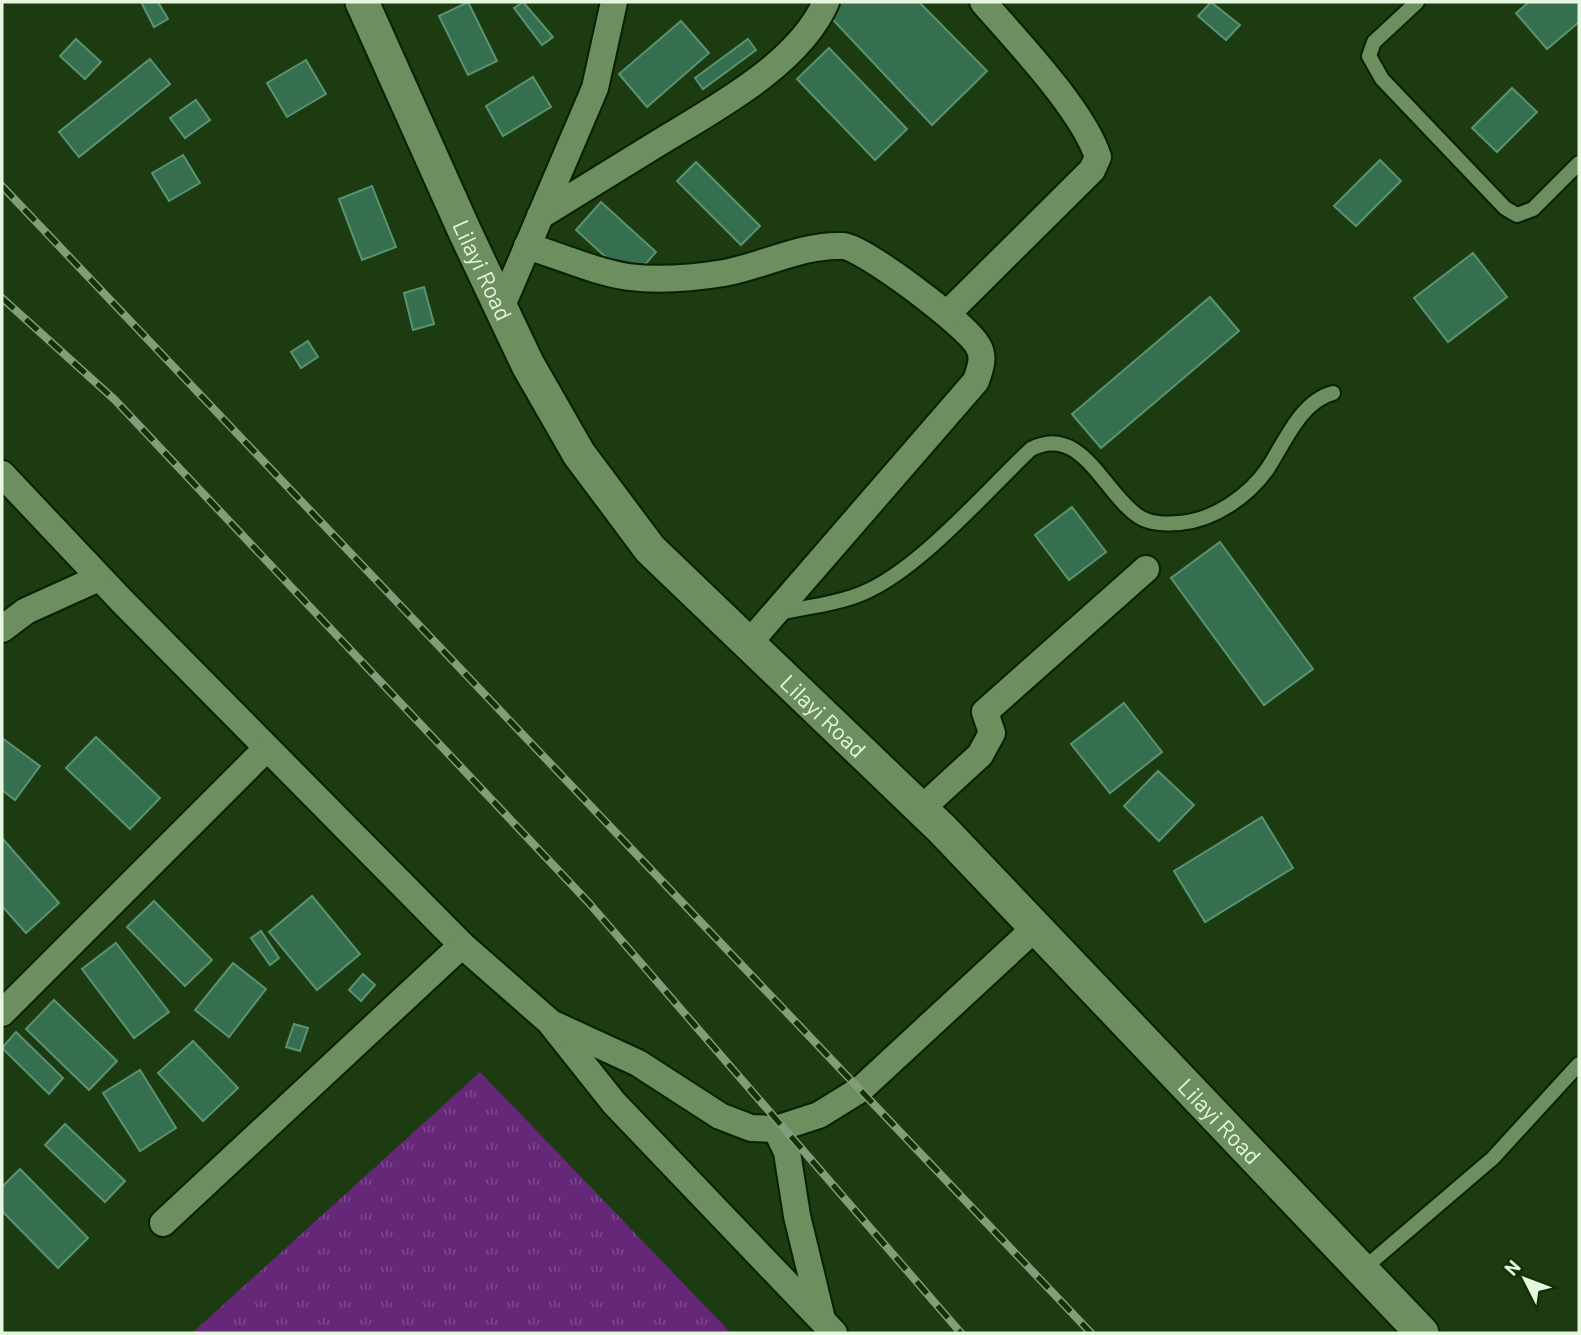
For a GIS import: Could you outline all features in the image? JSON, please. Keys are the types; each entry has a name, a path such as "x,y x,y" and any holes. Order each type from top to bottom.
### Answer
{"street":[{"name":"Lilayi Road","path":"362,2 528,365 579,454 650,549 921,809 1422,1333"},
{"path":"501,308 595,88 614,2"},
{"path":"540,216 735,96 799,43 819,18 826,2"},
{"path":"947,314 1092,170 1098,157 1093,140 1034,60 983,2"},
{"path":"527,246 627,277 667,279 725,272 814,249 845,246 862,253 947,314 979,347 982,363 976,381 749,643"},
{"path":"2,474 99,578 463,945 551,1023 614,1103 828,1327"},
{"path":"921,809 980,755 992,733 985,712 1146,569"},
{"path":"2,629 26,611 99,578"},
{"path":"2,1013 267,748"},
{"path":"551,1023 638,1063 720,1116 751,1128 776,1129 819,1115 860,1089 1035,928"},
{"path":"163,1223 463,945"},
{"path":"776,1129 786,1152 797,1216 828,1327"}],"lane":[{"path":"1417,2 1374,42 1369,56 1381,79 1506,208 1517,215 1533,209 1579,163"},
{"path":"774,615 861,593 887,580 925,550 1031,449 1046,441 1060,441 1074,450 1137,515 1155,523 1182,523 1214,513 1245,494 1266,470 1297,421 1322,396 1333,393"},
{"path":"1362,1270 1493,1158 1579,1064"}],"green space":[{"path":"480,1072 731,1333 192,1333"}],"building":[{"path":"141,2 158,2 168,19 154,27"},
{"path":"468,2 497,61 468,75 439,16"},
{"path":"523,2 553,37 542,45 514,8"},
{"path":"824,2 919,2 987,71 932,125 820,6"},
{"path":"1211,2 1240,25 1226,40 1198,16"},
{"path":"1529,2 1579,2 1579,22 1547,49 1516,13"},
{"path":"681,21 709,53 647,107 619,74"},
{"path":"76,39 101,62 85,79 60,56"},
{"path":"748,39 756,50 703,89 695,78"},
{"path":"829,48 907,129 875,160 797,79"},
{"path":"150,59 170,84 79,157 59,132"},
{"path":"306,60 326,94 287,117 267,83"},
{"path":"533,77 551,107 503,136 486,106"},
{"path":"1512,88 1537,112 1497,152 1472,128"},
{"path":"196,100 210,120 185,138 170,118"},
{"path":"183,155 200,183 169,201 152,173"},
{"path":"1380,160 1401,181 1356,226 1334,206"},
{"path":"696,162 760,226 741,245 677,181"},
{"path":"372,186 396,247 362,260 339,199"},
{"path":"601,202 656,252 631,280 576,230"},
{"path":"1473,253 1507,297 1448,342 1414,298"},
{"path":"424,287 434,324 413,330 404,293"},
{"path":"1210,297 1239,331 1101,448 1072,414"},
{"path":"308,341 318,357 301,368 291,352"},
{"path":"1072,507 1106,552 1069,580 1035,535"},
{"path":"1220,542 1313,669 1264,705 1171,578"},
{"path":"1124,703 1162,752 1110,793 1071,744"},
{"path":"96,737 160,798 130,829 66,768"},
{"path":"2,738 40,766 15,800 2,790"},
{"path":"1158,771 1194,805 1159,841 1124,806"},
{"path":"1262,817 1293,868 1205,922 1174,871"},
{"path":"2,838 59,903 26,933 2,906"},
{"path":"312,896 360,954 317,990 269,932"},
{"path":"154,901 212,960 185,986 127,927"},
{"path":"261,931 279,958 270,965 251,938"},
{"path":"116,943 169,1012 134,1038 82,969"},
{"path":"233,963 266,989 229,1037 195,1010"},
{"path":"363,974 375,985 361,1001 349,990"},
{"path":"54,1000 117,1061 89,1090 26,1029"},
{"path":"294,1024 308,1028 300,1051 286,1047"},
{"path":"16,1032 63,1078 49,1094 2,1048"},
{"path":"193,1041 238,1088 203,1121 158,1073"},
{"path":"140,1070 176,1128 140,1151 103,1093"},
{"path":"65,1124 125,1181 105,1202 45,1145"},
{"path":"20,1169 88,1238 58,1268 2,1211 2,1187"}],"railway":[{"path":"2,186 1091,1333"},
{"path":"2,298 115,400 589,903 961,1333"}]}
